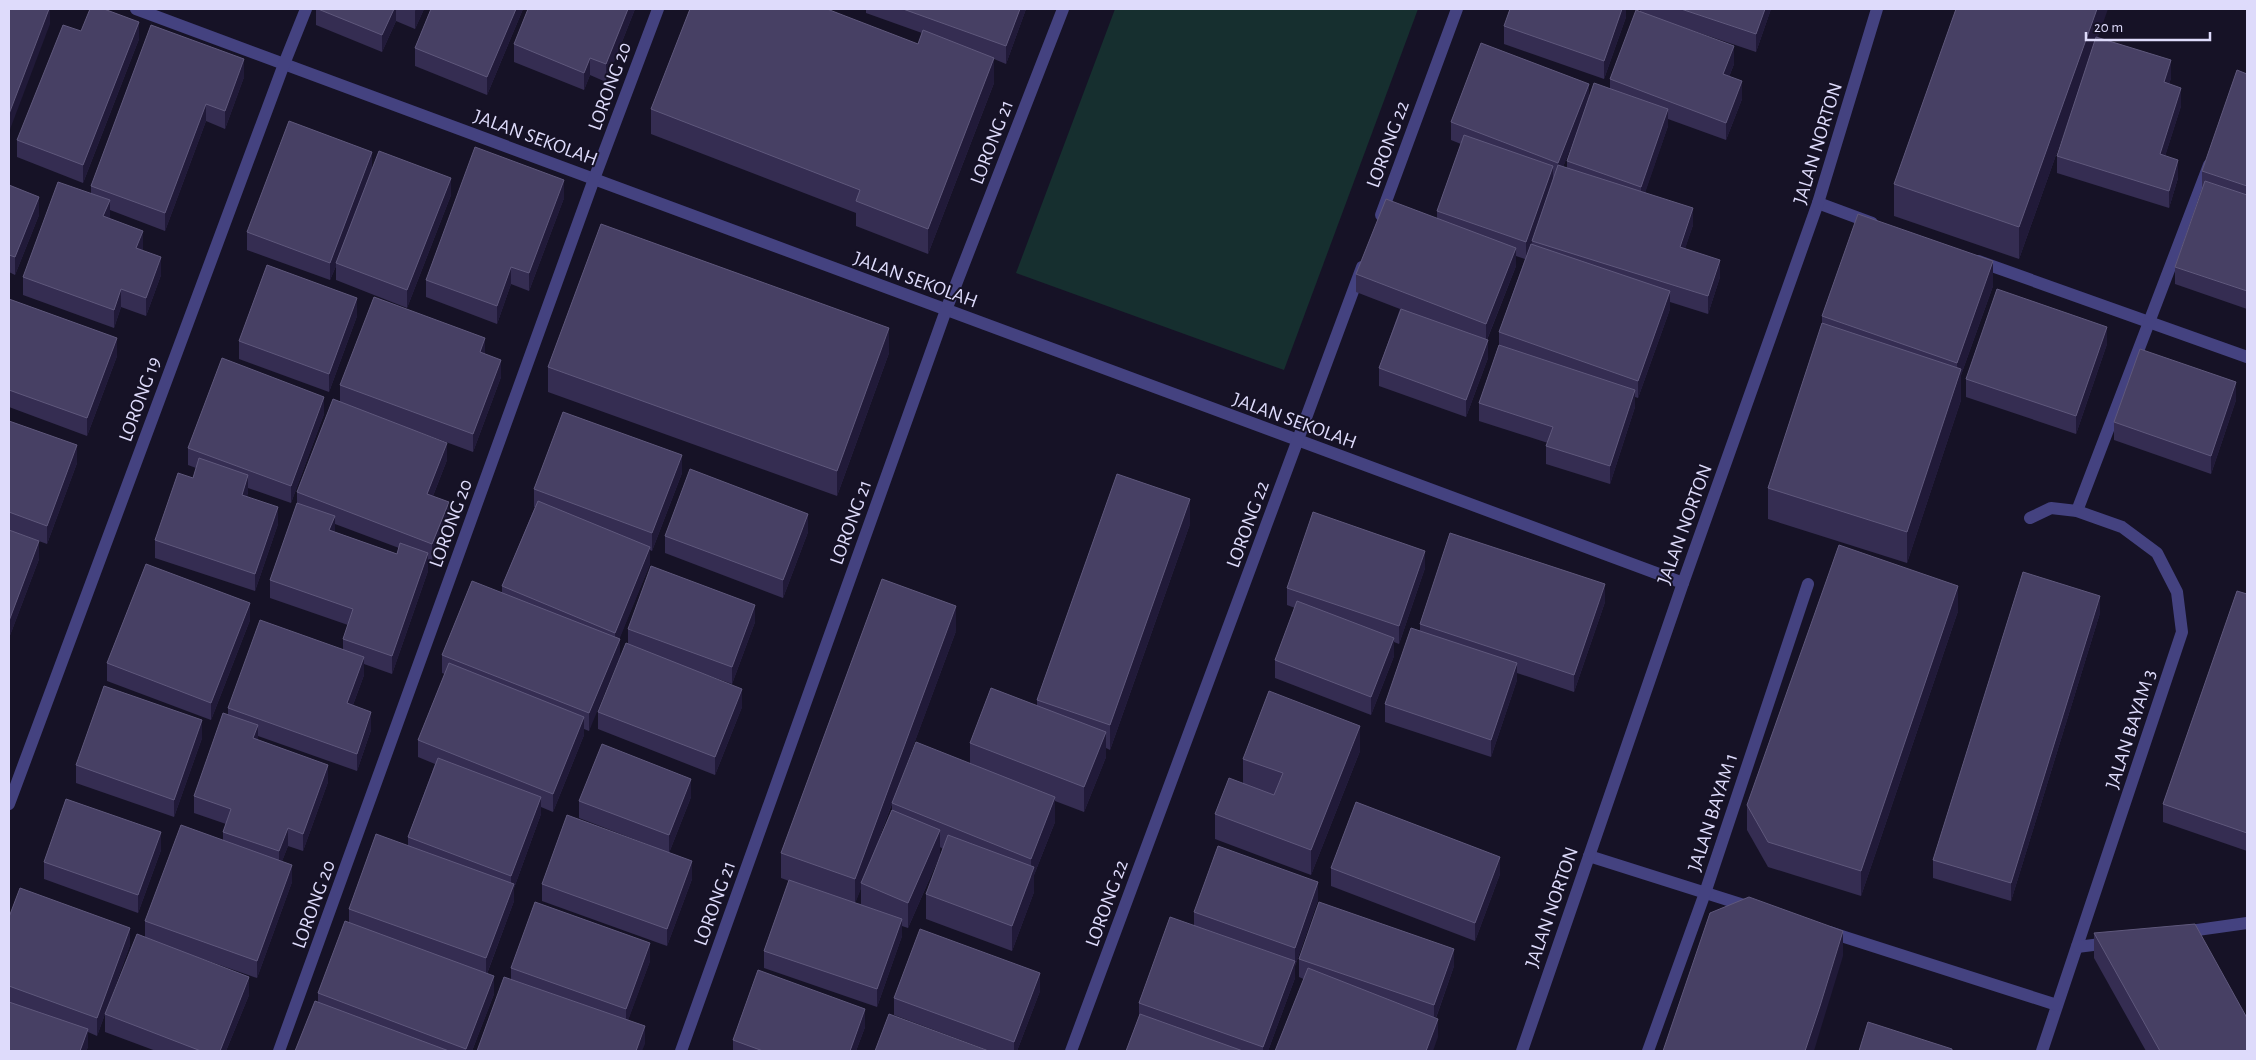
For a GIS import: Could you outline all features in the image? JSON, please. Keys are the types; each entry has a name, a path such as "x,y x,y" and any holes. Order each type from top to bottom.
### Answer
{"street":[{"name":"JALAN SEKOLAH","path":"136,9 1682,583"},
{"name":"LORONG 19","path":"9,804 306,9"},
{"name":"LORONG 20","path":"279,1051 594,179 658,9"},
{"name":"LORONG 21","path":"680,1051 946,310 1063,9"},
{"name":"LORONG 22","path":"1376,229 1457,9"},
{"name":"JALAN NORTON","path":"1522,1051 1682,583 1818,203 1878,9"},
{"path":"2077,511 2213,154"},
{"path":"1818,203 1882,226"},
{"path":"1965,256 2247,358"},
{"name":"LORONG 22","path":"1071,1051 1366,257"},
{"name":"JALAN BAYAM 3","path":"2030,518 2051,508 2077,511 2122,527 2157,553 2177,592 2182,632 2042,1051"},
{"name":"JALAN BAYAM 1","path":"1648,1051 1704,893 1808,584"},
{"path":"1589,856 1760,910"},
{"path":"2172,934 2247,923"},
{"path":"1815,928 2057,1005"},
{"path":"2077,947 2124,940"}],"green space":[{"path":"1115,9 1418,9 1284,370 1016,273"}],"building":[{"path":"9,9 49,9 9,114"},
{"path":"90,9 104,9 139,22 83,165 17,140 63,25 81,31"},
{"path":"318,9 394,9 382,35"},
{"path":"431,9 516,9 487,77 415,48"},
{"path":"528,9 628,9 606,64 590,58 584,73 514,44"},
{"path":"690,9 827,9 918,44 923,30 994,58 928,229 856,201 860,190 651,109"},
{"path":"903,9 1020,9 1006,46"},
{"path":"1510,9 1622,9 1604,61 1504,26"},
{"path":"1681,9 1765,9 1756,34"},
{"path":"1956,9 2097,9 2019,227 1894,184"},
{"path":"1636,10 1734,46 1723,74 1742,81 1726,123 1610,79"},
{"path":"151,25 244,59 225,111 206,104 165,213 91,186"},
{"path":"2096,37 2171,60 2164,82 2181,88 2160,154 2178,160 2169,191 2057,156"},
{"path":"1481,43 1589,84 1558,163 1451,122"},
{"path":"2237,70 2247,74 2247,186 2202,171"},
{"path":"1594,83 1668,109 1641,187 1567,161"},
{"path":"289,121 372,152 330,263 247,232"},
{"path":"1464,135 1553,166 1526,242 1437,211"},
{"path":"475,147 564,180 529,273 511,267 497,306 426,280"},
{"path":"379,151 451,178 407,290 336,263"},
{"path":"1558,165 1693,208 1680,247 1720,260 1708,296 1532,241"},
{"path":"2205,181 2247,195 2247,291 2175,267"},
{"path":"58,182 110,200 103,216 143,231 136,248 161,257 146,298 121,289 114,310 23,277"},
{"path":"9,185 39,197 15,257 9,255"},
{"path":"1386,199 1516,248 1486,324 1356,274"},
{"path":"1858,214 1993,261 1957,363 1822,316"},
{"path":"601,224 889,328 837,471 548,367"},
{"path":"1531,244 1670,291 1638,381 1499,332"},
{"path":"267,265 357,298 329,374 239,341"},
{"path":"1997,289 2107,327 2076,416 1966,379"},
{"path":"374,297 485,338 480,352 501,360 473,434 340,385"},
{"path":"9,299 117,338 87,418 9,390"},
{"path":"1401,309 1488,340 1466,400 1379,368"},
{"path":"1822,323 1961,369 1907,532 1768,488"},
{"path":"1499,345 1635,390 1610,466 1546,446 1553,427 1479,403"},
{"path":"2140,349 2236,382 2211,456 2114,422"},
{"path":"222,358 324,397 291,486 188,448"},
{"path":"333,399 447,443 427,494 449,502 432,544 297,492"},
{"path":"563,412 682,455 652,533 534,489"},
{"path":"9,421 77,445 47,526 9,512"},
{"path":"199,458 248,475 242,495 278,507 255,574 155,540 178,473 193,478"},
{"path":"690,469 808,514 783,580 665,536"},
{"path":"1117,474 1190,499 1110,725 1037,700"},
{"path":"538,501 650,547 615,633 502,586"},
{"path":"297,503 335,516 329,530 397,554 400,543 428,553 392,656 343,639 353,609 270,580"},
{"path":"1313,512 1425,551 1399,626 1287,588"},
{"path":"9,530 39,541 9,621"},
{"path":"1450,533 1605,584 1574,675 1420,624"},
{"path":"1839,545 1958,586 1861,871 1768,842 1747,805"},
{"path":"146,564 250,603 211,703 107,663"},
{"path":"651,566 755,605 732,667 628,629"},
{"path":"2023,572 2100,596 2011,883 1933,860"},
{"path":"882,579 956,606 855,879 781,853"},
{"path":"472,581 620,639 589,713 442,655"},
{"path":"2237,591 2247,594 2247,833 2163,804"},
{"path":"1297,601 1394,638 1371,697 1275,660"},
{"path":"260,620 364,657 347,703 371,712 357,754 228,708"},
{"path":"1411,628 1517,663 1491,740 1385,704"},
{"path":"626,643 742,689 715,757 598,712"},
{"path":"449,663 584,717 553,794 418,740"},
{"path":"104,686 202,720 174,800 76,765"},
{"path":"991,688 1106,732 1084,787 970,743"},
{"path":"1269,691 1360,726 1311,850 1215,814 1229,778 1274,795 1283,773 1243,759"},
{"path":"223,713 258,725 253,738 328,765 303,834 288,828 279,851 223,832 231,809 194,796"},
{"path":"916,742 1055,797 1031,859 892,803"},
{"path":"602,744 691,779 669,835 579,801"},
{"path":"438,758 541,797 511,876 408,837"},
{"path":"66,799 161,832 138,895 44,862"},
{"path":"1356,802 1500,857 1475,923 1331,868"},
{"path":"892,810 940,830 908,903 861,883"},
{"path":"567,815 692,861 667,929 542,884"},
{"path":"181,825 292,865 257,961 145,921"},
{"path":"376,834 514,884 486,958 349,909"},
{"path":"948,835 1034,867 1012,926 926,894"},
{"path":"1218,846 1318,882 1295,948 1194,912"},
{"path":"789,880 902,919 877,989 764,951"},
{"path":"20,888 130,928 97,1018 9,986 9,917"},
{"path":"1749,897 1843,931 1805,1051 1663,1051 1710,913"},
{"path":"535,902 650,943 626,1009 511,968"},
{"path":"1319,902 1454,949 1434,1005 1299,959"},
{"path":"1170,917 1295,961 1263,1047 1139,1003"},
{"path":"345,921 494,976 466,1049 318,993"},
{"path":"2195,924 2247,1018 2247,1051 2160,1051 2094,933"},
{"path":"920,929 1040,973 1014,1042 894,998"},
{"path":"137,934 249,977 220,1051 201,1051 105,1014"},
{"path":"1308,968 1438,1019 1426,1051 1275,1051"},
{"path":"758,970 865,1009 850,1051 763,1051 733,1040"},
{"path":"504,977 645,1026 636,1051 477,1051"},
{"path":"315,1001 449,1051 295,1051"},
{"path":"9,1002 88,1029 80,1051 9,1051"},
{"path":"889,1014 989,1051 875,1051"},
{"path":"1140,1014 1243,1051 1126,1051"},
{"path":"1868,1022 1952,1049 1952,1051 1859,1051"}]}
